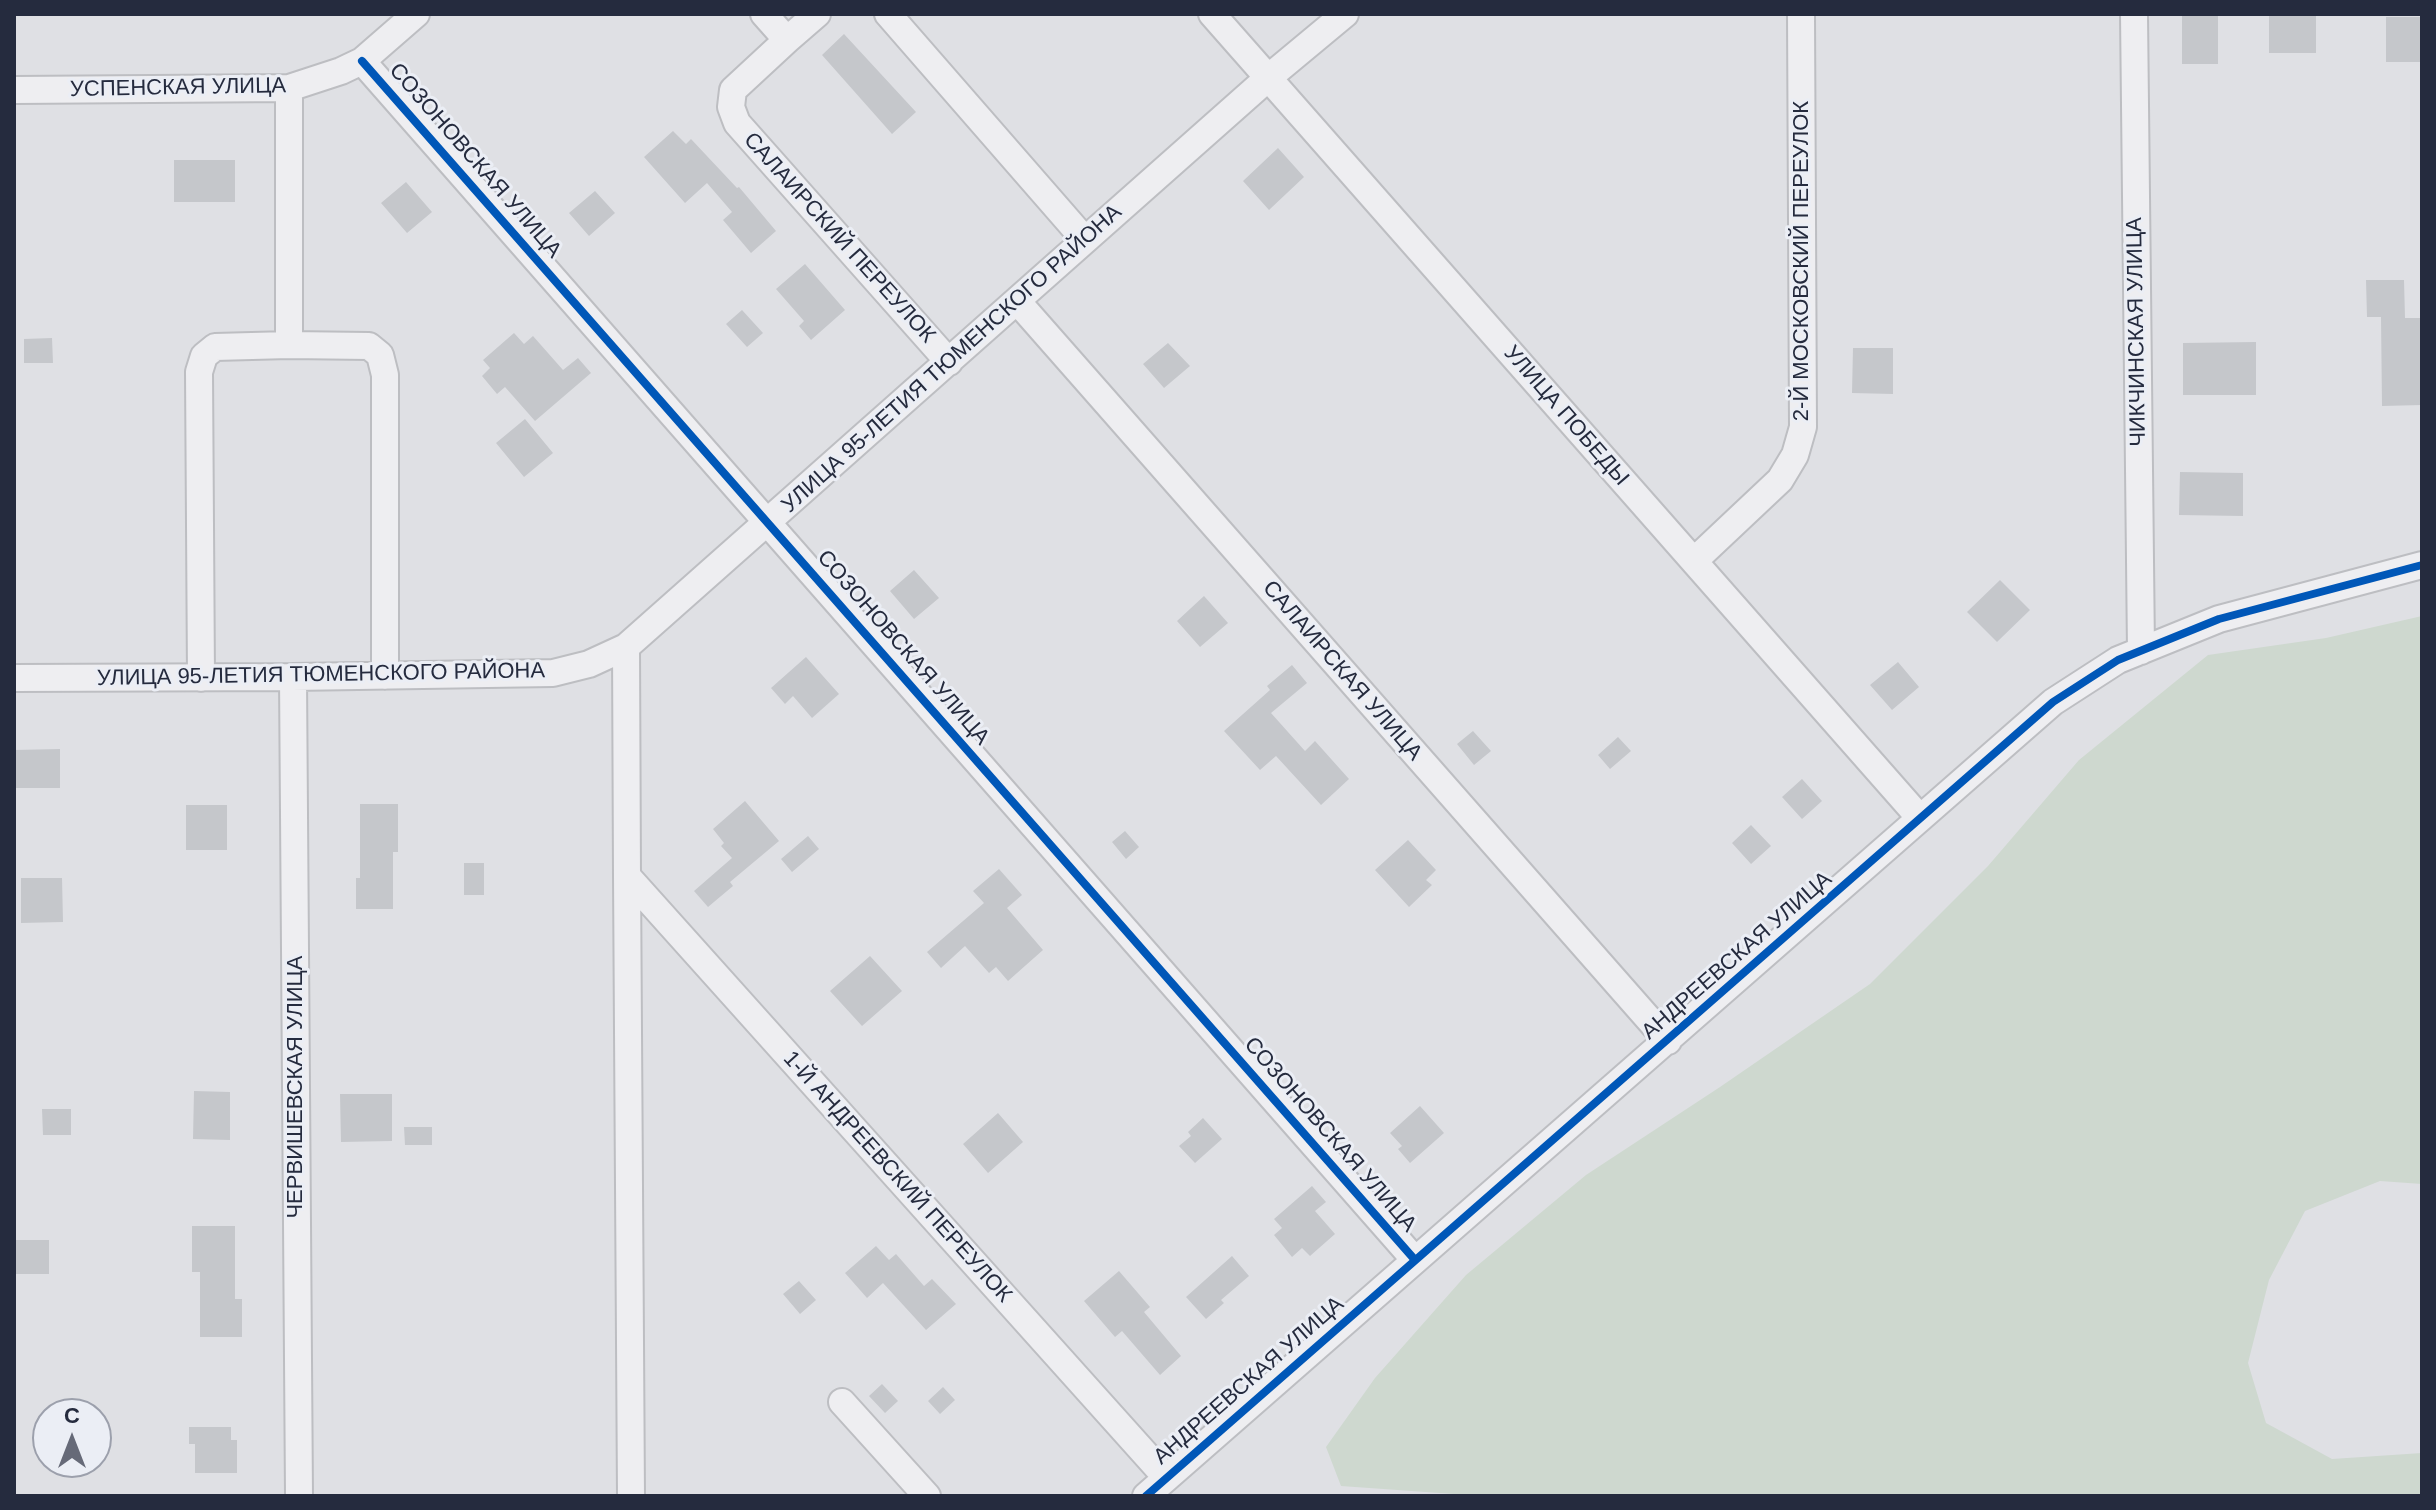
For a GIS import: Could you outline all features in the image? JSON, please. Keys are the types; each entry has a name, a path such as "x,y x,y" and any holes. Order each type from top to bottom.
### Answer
{"street":[{"name":"УСПЕНСКАЯ УЛИЦА","path":"14,90 289,88 362,61 416,14"},
{"path":"764,14 787,40"},
{"name":"САЛАИРСКИЙ ПЕРЕУЛОК","path":"817,14 733,90 731,107 737,123 949,362"},
{"path":"888,14 1085,240"},
{"name":"УЛИЦА ПОБЕДЫ","path":"1212,14 1920,818"},
{"name":"УЛИЦА 95-ЛЕТИЯ ТЮМЕНСКОГО РАЙОНА","path":"14,678 553,673 589,664 626,647 1268,78 1345,14"},
{"name":"2-Й МОСКОВСКИЙ ПЕРЕУЛОК","path":"1694,561 1780,480 1795,455 1803,427 1801,14"},
{"name":"ЧИКЧИНСКАЯ УЛИЦА","path":"2134,14 2141,651"},
{"name":"СОЗОНОВСКАЯ УЛИЦА","path":"362,61 1415,1260"},
{"path":"289,88 289,345"},
{"name":"САЛАИРСКАЯ УЛИЦА","path":"1017,301 1668,1041"},
{"path":"201,678 199,372 204,356 215,347 289,345 369,346 380,355 385,375 385,676"},
{"name":"АНДРЕЕВСКАЯ УЛИЦА","path":"1146,1496 2053,702 2118,660 2219,619 2422,565"},
{"path":"626,647 631,1496"},
{"name":"ЧЕРВИШЕВСКАЯ УЛИЦА","path":"293,677 299,1496"},
{"name":"1-Й АНДРЕЕВСКИЙ ПЕРЕУЛОК","path":"627,876 1166,1477"},
{"path":"842,1402 927,1496"}],"shaded area":[{"path":"2422,616 2422,1184 2380,1181 2305,1211 2269,1280 2248,1363 2266,1423 2332,1459 2422,1453 2422,1496 1482,1496 1341,1486 1326,1447 1375,1378 1466,1275 1586,1175 1870,984 1988,866 2079,760 2208,655 2326,638"}],"building":[{"path":"2269,14 2316,14 2316,53 2269,53"},
{"path":"2182,16 2218,16 2218,64 2182,64"},
{"path":"2386,17 2422,17 2422,62 2386,62"},
{"path":"844,34 916,112 892,134 822,55"},
{"path":"673,131 686,144 691,139 739,187 776,231 751,253 723,220 732,212 707,183 685,203 644,157"},
{"path":"1278,148 1304,177 1269,210 1243,181"},
{"path":"174,160 235,160 235,202 174,202"},
{"path":"406,182 432,212 407,233 381,203"},
{"path":"595,191 615,213 589,236 569,213"},
{"path":"805,264 845,310 811,340 799,326 804,321 776,289"},
{"path":"2366,280 2404,280 2405,318 2422,318 2422,405 2382,406 2381,317 2367,317"},
{"path":"742,310 763,333 747,347 726,324"},
{"path":"514,333 524,344 533,336 563,370 578,358 591,373 535,421 505,387 497,394 482,376 490,368 483,360"},
{"path":"52,338 53,363 24,363 24,339"},
{"path":"2256,342 2256,395 2183,395 2183,343"},
{"path":"1168,343 1190,366 1164,388 1143,364"},
{"path":"1853,348 1893,348 1893,394 1852,393"},
{"path":"525,419 553,453 524,477 496,443"},
{"path":"2180,472 2243,473 2243,516 2179,515"},
{"path":"914,570 939,598 914,619 890,591"},
{"path":"2000,580 2030,610 1997,642 1967,612"},
{"path":"1204,596 1228,623 1200,647 1177,621"},
{"path":"806,657 839,694 812,718 793,696 785,704 771,688"},
{"path":"1898,662 1919,687 1892,710 1870,685"},
{"path":"1292,665 1307,683 1271,713 1305,751 1315,741 1349,779 1321,805 1276,756 1260,770 1224,731 1270,690 1267,686"},
{"path":"1473,731 1491,751 1474,765 1457,744"},
{"path":"1618,737 1631,751 1610,769 1598,755"},
{"path":"60,749 60,788 14,788 14,750"},
{"path":"1802,779 1822,801 1802,819 1782,797"},
{"path":"745,801 779,841 730,882 733,886 708,907 694,891 732,858 721,846 724,843 713,829"},
{"path":"360,804 398,804 398,852 393,852 393,909 356,909 356,878 360,878"},
{"path":"186,805 227,805 227,850 186,850"},
{"path":"1751,825 1771,846 1751,864 1732,843"},
{"path":"1125,831 1139,847 1126,859 1112,842"},
{"path":"808,836 819,849 792,872 781,859"},
{"path":"1408,840 1436,870 1426,880 1432,885 1409,907 1375,870"},
{"path":"464,863 484,863 484,895 464,895"},
{"path":"999,869 1022,895 1007,908 1043,950 1008,981 996,967 989,973 965,946 941,968 927,952 984,903 973,891"},
{"path":"21,878 62,878 63,922 21,923"},
{"path":"870,956 902,991 862,1026 830,991"},
{"path":"194,1091 230,1092 230,1140 193,1139"},
{"path":"340,1094 392,1094 392,1141 341,1142"},
{"path":"1420,1106 1444,1133 1410,1163 1398,1149 1402,1146 1390,1133"},
{"path":"42,1109 71,1109 71,1135 43,1135"},
{"path":"998,1113 1023,1142 988,1173 963,1144"},
{"path":"1203,1118 1222,1139 1195,1163 1179,1146 1191,1136 1188,1132"},
{"path":"404,1127 432,1127 432,1145 405,1145"},
{"path":"1312,1186 1326,1202 1315,1211 1335,1234 1310,1256 1302,1248 1292,1257 1274,1235 1282,1228 1274,1219"},
{"path":"192,1226 235,1226 235,1299 242,1299 242,1337 200,1337 200,1272 192,1272"},
{"path":"14,1240 49,1240 49,1274 14,1274"},
{"path":"876,1246 889,1260 896,1254 924,1286 932,1279 956,1304 926,1330 883,1283 867,1298 845,1273"},
{"path":"1232,1256 1249,1276 1221,1300 1224,1303 1206,1319 1186,1297"},
{"path":"1119,1271 1150,1307 1144,1312 1181,1356 1160,1375 1122,1331 1115,1337 1084,1301"},
{"path":"799,1281 816,1300 800,1314 783,1294"},
{"path":"882,1384 898,1401 885,1413 869,1396"},
{"path":"943,1387 955,1400 940,1414 928,1401"},
{"path":"189,1427 231,1427 231,1440 237,1440 237,1473 195,1473 195,1444 189,1444"}],"cycle path":[{"path":"362,61 1415,1260"},
{"path":"1146,1496 2053,702 2118,660 2219,619 2422,565"}]}
